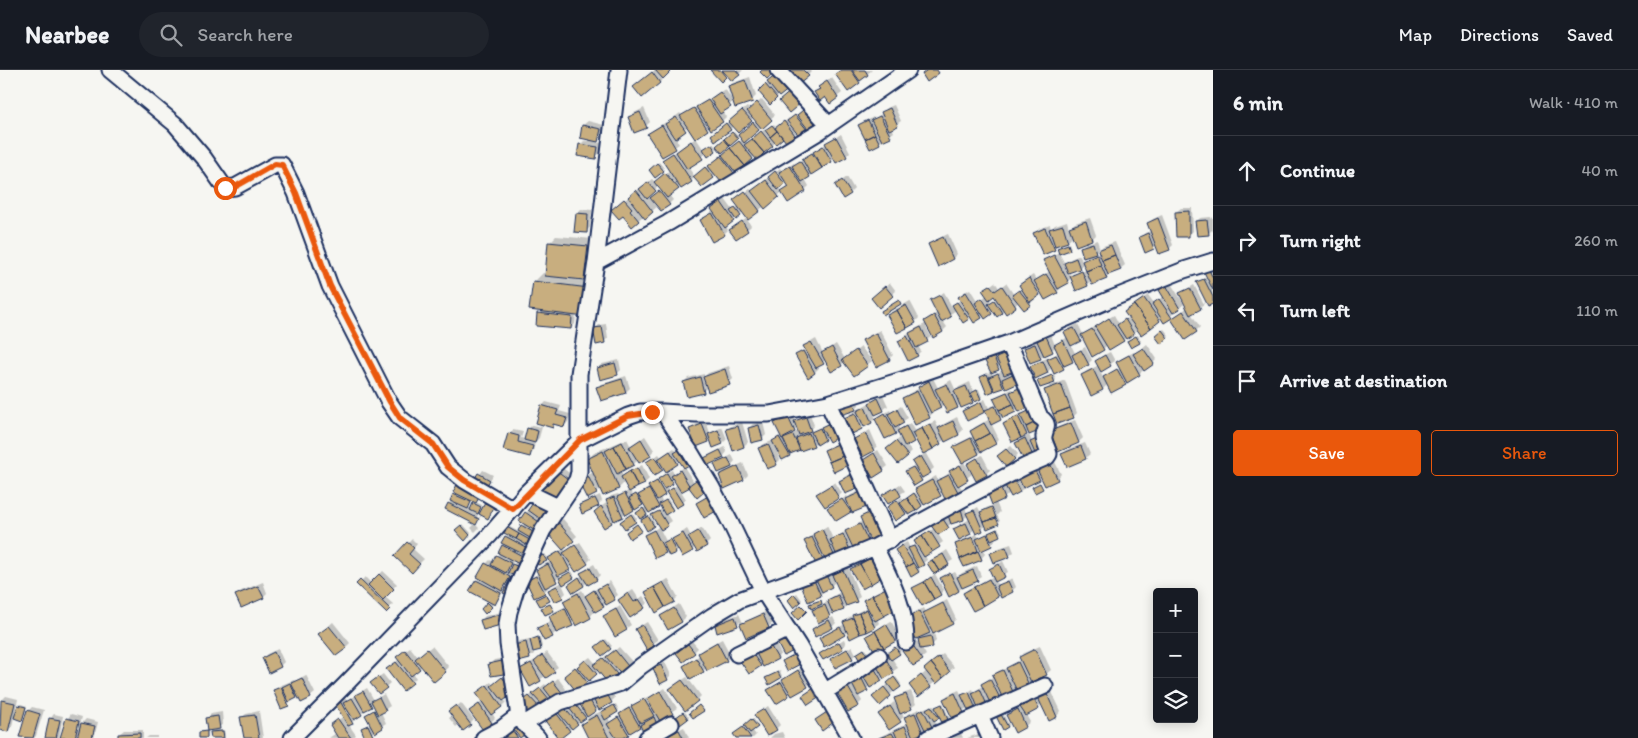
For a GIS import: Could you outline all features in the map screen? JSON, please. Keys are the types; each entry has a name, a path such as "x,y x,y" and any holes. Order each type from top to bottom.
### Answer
{"street":[{"path":"110,70 175,124 204,158 225,188 235,187 275,164 282,165 296,193 330,286 400,418 433,444 448,467 464,480 513,509"},
{"path":"538,738 521,720 518,710 508,644 507,624 516,589 543,530 577,480 580,464 579,374 596,262 619,70"},
{"path":"778,70 828,124"},
{"path":"596,262 668,223 820,131 908,70"},
{"path":"292,738 345,686 513,509 579,434 640,412 768,414 828,403 1009,343 1111,299 1184,270 1213,261"},
{"path":"484,738 560,702 621,683 641,666 712,616 739,600 875,547 972,494 1049,456 1044,437 1047,427 1044,420 1040,417 1009,343"},
{"path":"828,403 890,540"},
{"path":"663,412 712,488 763,591 788,629 850,738"},
{"path":"527,492 558,507"},
{"path":"875,547 901,604 906,642"},
{"path":"736,654 788,629"},
{"path":"824,692 879,656"},
{"path":"928,738 1045,686"},
{"path":"980,715 990,738"},
{"path":"647,738 671,724"}],"building":[{"path":"655,70 670,70 671,71 663,79"},
{"path":"710,70 720,70 726,77 721,82"},
{"path":"722,70 736,70 740,75 732,81"},
{"path":"762,70 772,70 774,73 767,79 760,72"},
{"path":"785,70 803,70 809,76 798,85"},
{"path":"841,70 851,70 860,83 848,92 835,74"},
{"path":"852,70 865,70 868,75 860,81"},
{"path":"927,70 937,70 939,73 927,82 922,74"},
{"path":"652,72 660,83 642,98 633,87"},
{"path":"776,75 789,89 779,97 767,82"},
{"path":"745,80 753,102 735,108 728,86"},
{"path":"827,81 838,98 830,104 825,97 820,101 814,92 820,89 818,87"},
{"path":"765,84 777,98 770,105 758,91"},
{"path":"792,90 802,102 789,113 779,101"},
{"path":"720,92 731,107 720,114 710,99"},
{"path":"708,100 723,122 711,130 696,107"},
{"path":"757,102 772,120 762,129 747,111"},
{"path":"808,106 819,120 808,129 797,115"},
{"path":"694,108 708,130 695,139 680,116"},
{"path":"890,108 898,126 889,130 881,112"},
{"path":"742,110 752,121 738,133 728,122"},
{"path":"640,112 647,128 634,133 628,117"},
{"path":"795,115 808,131 800,137 787,121"},
{"path":"880,116 891,137 882,141 871,120"},
{"path":"676,117 686,131 675,139 665,124"},
{"path":"868,120 875,134 865,139 858,125"},
{"path":"784,121 795,135 786,142 775,128"},
{"path":"753,122 759,130 744,143 738,135"},
{"path":"726,123 731,130 715,141 711,135"},
{"path":"582,125 601,129 598,142 580,138"},
{"path":"662,125 676,149 662,157 647,134"},
{"path":"772,125 777,131 770,137 765,130"},
{"path":"761,131 773,146 764,153 752,139"},
{"path":"777,131 783,138 776,144 770,137"},
{"path":"732,132 738,139 730,146 724,139"},
{"path":"875,134 880,144 870,149 865,139"},
{"path":"836,137 847,157 836,163 825,143"},
{"path":"724,139 730,146 722,153 716,146"},
{"path":"752,139 764,153 757,160 744,145"},
{"path":"691,141 703,159 687,169 676,152"},
{"path":"739,141 753,159 745,166 730,148"},
{"path":"579,144 598,147 596,159 577,156"},
{"path":"711,144 716,151 708,157 703,149"},
{"path":"823,146 832,162 822,168 813,152"},
{"path":"730,148 745,166 736,173 722,155"},
{"path":"673,153 692,182 681,189 662,160"},
{"path":"812,153 822,168 811,175 802,159"},
{"path":"721,156 734,173 721,182 708,166"},
{"path":"800,161 810,177 802,182 792,166"},
{"path":"657,163 664,171 655,178 649,170"},
{"path":"790,166 806,191 788,203 781,192 789,187 779,172"},
{"path":"705,167 714,178 702,187 693,177"},
{"path":"775,171 785,184 778,190 768,177"},
{"path":"665,173 679,189 667,198 654,182"},
{"path":"766,180 779,197 765,209 751,191"},
{"path":"842,180 851,194 843,199 835,185"},
{"path":"648,182 656,191 647,199 639,189"},
{"path":"636,190 653,212 645,219 628,197"},
{"path":"659,191 670,205 661,211 650,198"},
{"path":"745,191 760,211 748,220 733,200"},
{"path":"624,199 632,208 630,210 639,221 632,227 623,216 619,219 611,210"},
{"path":"721,202 734,221 725,228 711,209"},
{"path":"735,208 741,216 736,220 730,211"},
{"path":"1189,211 1189,237 1176,237 1175,212"},
{"path":"576,213 588,214 587,233 574,232"},
{"path":"712,213 725,235 712,242 700,220"},
{"path":"1158,218 1170,250 1159,254 1147,223"},
{"path":"1207,220 1209,235 1197,236 1195,221"},
{"path":"742,221 748,231 736,239 729,230"},
{"path":"1086,221 1092,240 1076,246 1069,227"},
{"path":"1063,225 1068,242 1055,246 1049,229"},
{"path":"1045,228 1055,250 1043,255 1033,233"},
{"path":"1148,233 1154,249 1145,253 1139,237"},
{"path":"943,237 953,259 938,267 928,244"},
{"path":"548,242 588,246 584,280 545,276"},
{"path":"1093,243 1096,253 1083,257 1080,247"},
{"path":"1068,244 1070,250 1059,254 1057,248"},
{"path":"1111,245 1115,255 1102,260 1098,250"},
{"path":"1097,254 1101,265 1086,271 1082,261"},
{"path":"1054,255 1069,283 1058,289 1043,260"},
{"path":"1115,255 1121,270 1108,275 1102,260"},
{"path":"1076,258 1080,269 1068,273 1064,263"},
{"path":"1101,265 1107,279 1092,285 1086,271"},
{"path":"1209,270 1213,278 1213,290 1204,272"},
{"path":"1082,271 1088,286 1076,291 1070,276"},
{"path":"1046,274 1058,293 1045,300 1034,281"},
{"path":"1029,278 1040,295 1030,302 1019,285"},
{"path":"1204,279 1213,297 1213,304 1208,306 1196,282"},
{"path":"533,281 589,288 585,317 529,310"},
{"path":"990,285 995,291 1002,286 1016,307 1006,314 994,296 989,300 982,290"},
{"path":"1166,285 1180,309 1173,313 1159,290"},
{"path":"885,286 893,296 879,308 871,298"},
{"path":"1190,288 1201,309 1190,315 1179,293"},
{"path":"1019,290 1031,305 1024,310 1012,295"},
{"path":"966,292 982,318 974,323 958,297"},
{"path":"940,295 951,317 941,322 930,300"},
{"path":"982,298 992,314 985,319 975,303"},
{"path":"1144,298 1160,321 1151,328 1134,305"},
{"path":"1159,299 1172,318 1164,323 1152,304"},
{"path":"899,300 901,304 883,315 881,311"},
{"path":"994,300 1002,313 997,317 988,304"},
{"path":"957,302 969,319 963,323 952,305"},
{"path":"906,305 916,323 907,328 897,310"},
{"path":"1134,305 1151,328 1141,335 1124,312"},
{"path":"897,310 907,328 897,333 887,315"},
{"path":"1183,311 1197,332 1185,340 1171,319"},
{"path":"537,313 572,317 571,329 536,326"},
{"path":"934,315 943,332 933,338 924,321"},
{"path":"1109,318 1124,341 1109,350 1095,327"},
{"path":"1125,319 1134,334 1126,339 1117,325"},
{"path":"602,327 605,343 596,345 593,328"},
{"path":"921,327 928,342 916,348 909,333"},
{"path":"1074,328 1081,341 1071,346 1064,332"},
{"path":"1092,329 1104,350 1092,357 1081,335"},
{"path":"1162,330 1168,338 1161,344 1155,336"},
{"path":"876,333 890,360 876,367 862,340"},
{"path":"907,336 918,356 908,361 898,341"},
{"path":"1046,336 1053,352 1044,356 1037,341"},
{"path":"1136,336 1140,343 1131,348 1127,341"},
{"path":"1063,340 1073,362 1064,366 1054,345"},
{"path":"811,342 824,364 816,368 803,346"},
{"path":"1035,344 1041,359 1030,363 1024,348"},
{"path":"832,347 842,366 831,372 821,353"},
{"path":"1143,348 1154,364 1144,371 1133,354"},
{"path":"856,350 868,366 854,376 842,360"},
{"path":"1081,350 1089,365 1079,370 1072,355"},
{"path":"803,351 815,373 808,378 795,355"},
{"path":"1006,354 1014,371 1004,375 996,358"},
{"path":"1056,355 1064,369 1054,374 1047,359"},
{"path":"1105,355 1111,366 1101,372 1095,361"},
{"path":"1129,355 1140,375 1127,383 1116,362"},
{"path":"994,357 999,370 991,373 985,361"},
{"path":"1043,361 1048,373 1035,379 1030,366"},
{"path":"615,363 618,375 600,380 597,368"},
{"path":"725,369 730,385 708,392 703,377"},
{"path":"1093,369 1103,390 1091,396 1081,375"},
{"path":"1117,369 1126,385 1111,393 1103,377"},
{"path":"998,373 1004,388 995,391 989,377"},
{"path":"1015,373 1019,383 1006,389 1002,379"},
{"path":"987,374 994,391 987,394 980,377"},
{"path":"1052,375 1055,383 1040,388 1037,381"},
{"path":"700,377 704,393 687,397 683,382"},
{"path":"622,379 626,393 601,401 596,387"},
{"path":"929,381 941,408 931,413 918,387"},
{"path":"947,384 958,408 947,413 935,389"},
{"path":"1061,384 1070,408 1053,414 1044,390"},
{"path":"1026,385 1034,405 1019,412 1010,392"},
{"path":"966,386 973,403 961,408 954,391"},
{"path":"977,390 981,399 975,402 971,393"},
{"path":"917,391 930,418 915,425 902,398"},
{"path":"1007,392 1013,404 999,410 993,398"},
{"path":"878,398 884,411 875,415 869,403"},
{"path":"853,401 856,410 841,415 838,406"},
{"path":"981,402 985,412 967,421 962,411"},
{"path":"1013,404 1016,412 1003,418 999,410"},
{"path":"541,405 558,410 556,415 567,418 564,427 553,424 553,428 536,423"},
{"path":"995,406 1001,420 991,425 985,410"},
{"path":"865,407 872,423 864,427 857,411"},
{"path":"1035,408 1040,420 1026,427 1020,415"},
{"path":"1070,408 1074,418 1057,424 1053,414"},
{"path":"897,409 904,423 895,428 888,414"},
{"path":"855,413 862,429 852,434 844,418"},
{"path":"885,413 896,434 885,439 875,419"},
{"path":"1018,416 1027,435 1021,438 1012,419"},
{"path":"788,417 795,432 782,439 774,423"},
{"path":"806,417 811,431 799,435 794,421"},
{"path":"1012,419 1021,438 1012,442 1003,424"},
{"path":"1040,420 1044,429 1029,435 1026,427"},
{"path":"953,421 959,435 945,442 938,428"},
{"path":"832,422 839,436 829,442 821,427"},
{"path":"984,423 990,433 975,441 970,431"},
{"path":"1071,423 1079,443 1058,452 1050,431"},
{"path":"702,424 709,442 696,447 689,429"},
{"path":"930,424 941,444 933,449 922,428"},
{"path":"759,425 763,440 751,443 748,428"},
{"path":"738,426 744,447 733,451 726,429"},
{"path":"906,426 914,442 905,447 897,431"},
{"path":"527,428 538,431 535,443 524,440"},
{"path":"820,428 825,440 817,445 811,432"},
{"path":"922,428 933,449 923,454 912,433"},
{"path":"718,430 723,444 713,448 708,434"},
{"path":"508,433 519,436 518,442 533,446 530,457 503,450"},
{"path":"809,433 814,446 800,451 796,438"},
{"path":"865,433 874,451 863,457 854,439"},
{"path":"990,433 996,444 981,452 975,441"},
{"path":"793,435 800,450 790,454 783,439"},
{"path":"779,437 790,456 782,460 772,441"},
{"path":"971,438 979,454 962,463 953,447"},
{"path":"1025,438 1033,456 1024,460 1015,443"},
{"path":"1039,438 1045,454 1037,458 1030,442"},
{"path":"641,439 651,456 639,463 629,447"},
{"path":"896,441 908,456 898,464 886,449"},
{"path":"622,442 634,465 626,469 614,446"},
{"path":"768,444 777,465 767,469 758,448"},
{"path":"838,444 843,456 829,462 824,450"},
{"path":"614,446 626,469 617,474 605,451"},
{"path":"1081,446 1086,459 1067,467 1061,454"},
{"path":"682,448 692,463 684,468 674,453"},
{"path":"1006,449 1015,459 1006,467 997,456"},
{"path":"720,450 724,458 706,466 702,459"},
{"path":"603,451 619,489 603,496 587,459"},
{"path":"670,451 678,464 666,472 658,459"},
{"path":"874,453 884,471 873,478 863,460"},
{"path":"843,456 848,465 834,472 829,462"},
{"path":"921,456 931,473 922,478 912,462"},
{"path":"654,457 663,470 654,476 646,462"},
{"path":"728,458 732,467 718,473 714,464"},
{"path":"977,458 987,475 976,481 967,464"},
{"path":"1048,459 1058,480 1045,486 1035,465"},
{"path":"960,465 968,480 958,486 949,471"},
{"path":"738,466 744,480 724,489 719,475"},
{"path":"913,467 922,481 914,486 905,471"},
{"path":"1033,467 1040,480 1023,488 1017,474"},
{"path":"637,468 645,484 638,487 630,471"},
{"path":"556,470 572,482 557,501 541,489"},
{"path":"680,470 690,487 681,492 671,476"},
{"path":"630,471 638,487 629,492 621,477"},
{"path":"478,473 490,480 485,489 472,483"},
{"path":"667,473 673,484 664,489 658,479"},
{"path":"851,475 857,489 845,494 839,481"},
{"path":"949,475 959,494 946,501 936,481"},
{"path":"588,476 597,494 587,499 578,481"},
{"path":"1012,476 1020,492 1011,497 1002,480"},
{"path":"696,480 704,492 697,498 688,486"},
{"path":"932,480 941,496 924,505 915,489"},
{"path":"459,481 482,492 476,503 453,492"},
{"path":"657,481 665,495 657,500 648,486"},
{"path":"1040,483 1043,489 1035,493 1032,487"},
{"path":"999,484 1005,499 992,505 986,489"},
{"path":"831,485 839,498 825,507 816,494"},
{"path":"896,487 901,496 888,504 882,495"},
{"path":"673,488 683,504 676,508 666,492"},
{"path":"649,489 659,507 649,513 638,495"},
{"path":"863,491 869,506 852,513 846,499"},
{"path":"625,493 634,510 626,515 617,497"},
{"path":"914,493 922,506 916,511 907,498"},
{"path":"453,494 471,502 468,509 450,501"},
{"path":"636,494 643,505 635,510 629,498"},
{"path":"710,495 718,510 704,518 696,503"},
{"path":"614,497 623,517 614,521 606,500"},
{"path":"595,498 599,506 582,514 579,505"},
{"path":"907,498 916,511 909,515 900,503"},
{"path":"842,499 851,512 836,521 827,508"},
{"path":"535,500 549,510 542,520 528,510"},
{"path":"666,500 673,510 665,515 659,504"},
{"path":"897,500 906,514 895,521 887,507"},
{"path":"448,503 479,519 476,525 445,509"},
{"path":"473,503 481,507 478,514 470,510"},
{"path":"485,503 494,507 488,519 479,514"},
{"path":"960,505 964,520 951,524 946,509"},
{"path":"601,506 612,523 604,528 594,512"},
{"path":"992,507 996,518 984,522 980,512"},
{"path":"643,508 647,515 640,519 636,513"},
{"path":"974,510 983,531 976,534 966,513"},
{"path":"659,511 668,526 661,530 651,515"},
{"path":"525,512 542,524 537,532 519,521"},
{"path":"871,512 882,536 870,541 860,517"},
{"path":"631,514 636,522 625,529 620,522"},
{"path":"648,516 654,526 647,531 641,520"},
{"path":"941,516 949,528 938,535 930,524"},
{"path":"996,518 999,524 987,529 984,522"},
{"path":"558,522 574,541 563,550 547,532"},
{"path":"966,523 971,534 959,540 953,529"},
{"path":"637,524 642,531 630,539 626,532"},
{"path":"860,524 870,545 855,552 845,531"},
{"path":"461,525 470,535 465,541 455,530"},
{"path":"521,525 538,535 535,541 518,531"},
{"path":"505,526 519,534 516,539 502,532"},
{"path":"822,529 835,557 826,561 813,534"},
{"path":"997,529 1000,536 991,540 988,533"},
{"path":"654,530 666,553 655,558 644,535"},
{"path":"698,531 707,546 697,552 688,537"},
{"path":"930,531 940,547 932,552 922,536"},
{"path":"683,533 693,551 682,557 672,539"},
{"path":"519,534 535,543 532,548 516,539"},
{"path":"843,534 850,550 837,556 830,540"},
{"path":"987,534 992,546 981,551 976,539"},
{"path":"505,536 533,551 529,557 501,543"},
{"path":"922,536 932,552 924,557 914,541"},
{"path":"812,537 823,560 816,564 804,541"},
{"path":"973,537 978,551 960,559 955,544"},
{"path":"670,539 676,553 669,556 663,543"},
{"path":"407,542 414,548 409,554 420,564 412,573 394,556"},
{"path":"502,545 528,559 525,567 498,553"},
{"path":"575,545 588,564 576,572 563,553"},
{"path":"902,545 913,563 906,567 895,550"},
{"path":"914,546 924,565 918,568 908,548"},
{"path":"1006,547 1010,557 994,563 990,553"},
{"path":"560,551 570,570 558,576 548,558"},
{"path":"978,551 982,560 964,567 960,559"},
{"path":"943,554 949,565 939,571 932,560"},
{"path":"496,555 511,563 506,573 491,565"},
{"path":"543,555 547,561 538,565 535,559"},
{"path":"871,558 882,577 871,584 860,564"},
{"path":"932,560 939,571 934,574 927,563"},
{"path":"485,563 510,577 502,591 477,577"},
{"path":"913,563 919,572 911,577 906,567"},
{"path":"512,564 519,567 515,576 508,573"},
{"path":"548,564 557,582 545,588 536,570"},
{"path":"860,564 871,584 862,589 850,569"},
{"path":"999,564 1005,577 995,582 989,569"},
{"path":"590,568 597,580 588,585 580,573"},
{"path":"843,570 857,602 846,606 832,575"},
{"path":"973,570 978,581 962,588 957,577"},
{"path":"824,571 832,587 822,592 814,575"},
{"path":"570,572 574,578 563,585 559,578"},
{"path":"950,573 959,591 949,597 940,578"},
{"path":"379,574 394,589 383,600 368,585"},
{"path":"536,576 545,593 534,598 526,581"},
{"path":"511,577 519,580 511,597 503,593"},
{"path":"579,577 584,586 573,593 568,585"},
{"path":"931,577 941,595 934,599 924,582"},
{"path":"989,579 998,597 983,606 974,587"},
{"path":"360,580 390,609 386,613 356,584"},
{"path":"476,580 501,593 495,605 469,591"},
{"path":"814,580 821,596 808,602 801,585"},
{"path":"1008,581 1013,592 1001,598 996,586"},
{"path":"663,582 675,602 665,607 654,587"},
{"path":"924,582 934,599 922,606 912,588"},
{"path":"606,584 615,600 606,605 597,589"},
{"path":"258,586 264,598 241,608 235,595"},
{"path":"557,586 563,598 554,602 548,590"},
{"path":"654,587 665,607 656,613 645,592"},
{"path":"974,587 983,606 973,611 963,593"},
{"path":"886,588 897,609 884,616 872,595"},
{"path":"594,590 604,607 595,612 585,596"},
{"path":"578,593 591,618 576,626 563,601"},
{"path":"628,593 634,602 639,599 645,608 630,618 618,600"},
{"path":"546,594 550,601 540,606 536,599"},
{"path":"794,594 801,602 794,608 788,600"},
{"path":"838,595 844,610 833,614 827,600"},
{"path":"872,595 884,616 875,621 863,600"},
{"path":"821,600 822,604 811,609 809,604"},
{"path":"487,602 492,607 485,614 481,609"},
{"path":"943,603 953,624 933,634 923,613"},
{"path":"550,604 554,611 545,615 541,608"},
{"path":"801,605 807,611 798,620 792,613"},
{"path":"825,605 830,617 818,623 812,610"},
{"path":"565,608 573,626 556,633 549,616"},
{"path":"674,608 682,622 668,630 660,616"},
{"path":"616,609 627,630 615,637 603,616"},
{"path":"867,609 875,628 867,632 859,613"},
{"path":"919,611 930,633 916,639 906,618"},
{"path":"859,613 867,632 860,634 852,615"},
{"path":"501,614 504,624 483,630 480,620"},
{"path":"763,614 769,628 746,638 740,624"},
{"path":"735,617 738,626 717,633 715,625"},
{"path":"853,618 860,634 850,639 843,622"},
{"path":"829,620 833,628 815,637 812,629"},
{"path":"546,624 553,637 544,641 537,628"},
{"path":"886,624 896,641 884,648 875,631"},
{"path":"642,625 654,646 647,650 635,629"},
{"path":"329,626 347,648 336,656 318,634"},
{"path":"840,627 845,635 824,647 819,638"},
{"path":"875,631 884,648 876,654 866,636"},
{"path":"789,634 797,649 784,656 776,641"},
{"path":"931,636 933,647 920,649 918,639"},
{"path":"538,637 541,650 533,652 530,640"},
{"path":"604,640 611,649 602,656 595,647"},
{"path":"526,642 530,659 518,662 514,645"},
{"path":"717,642 727,661 707,671 698,653"},
{"path":"839,642 843,649 823,660 819,654"},
{"path":"688,644 695,653 683,662 676,653"},
{"path":"912,644 923,660 913,666 902,651"},
{"path":"770,645 778,659 763,667 756,653"},
{"path":"895,647 900,654 891,660 886,654"},
{"path":"427,649 446,672 434,682 415,659"},
{"path":"847,649 853,659 835,668 830,659"},
{"path":"864,649 868,657 860,661 856,654"},
{"path":"1035,649 1047,675 1031,682 1019,657"},
{"path":"405,650 420,669 411,676 396,657"},
{"path":"615,650 632,671 624,678 606,657"},
{"path":"750,650 761,666 749,674 738,658"},
{"path":"274,652 281,667 269,673 262,658"},
{"path":"799,652 804,662 787,671 782,661"},
{"path":"542,655 555,672 546,678 534,662"},
{"path":"885,657 894,673 884,679 875,663"},
{"path":"939,657 950,672 943,678 931,663"},
{"path":"603,658 617,674 607,682 593,665"},
{"path":"696,658 704,672 690,679 683,666"},
{"path":"585,660 597,674 589,681 577,667"},
{"path":"502,661 504,674 491,676 488,664"},
{"path":"396,662 413,683 403,691 386,669"},
{"path":"854,662 858,669 841,679 837,672"},
{"path":"1018,662 1029,685 1017,691 1006,668"},
{"path":"531,663 541,681 530,687 520,669"},
{"path":"931,663 943,678 936,684 924,669"},
{"path":"872,664 882,681 870,688 860,671"},
{"path":"661,665 668,680 660,684 653,668"},
{"path":"575,667 587,682 576,691 564,676"},
{"path":"798,670 808,687 792,696 782,680"},
{"path":"1003,670 1014,694 1003,699 992,675"},
{"path":"778,672 781,678 769,685 765,678"},
{"path":"860,675 868,691 858,696 850,680"},
{"path":"921,675 931,687 918,697 909,685"},
{"path":"378,677 387,688 379,694 370,683"},
{"path":"502,677 514,693 503,701 491,686"},
{"path":"894,677 901,687 894,692 887,683"},
{"path":"302,678 311,698 301,703 291,683"},
{"path":"990,679 1001,700 991,705 981,684"},
{"path":"682,680 698,701 685,711 669,689"},
{"path":"553,681 563,694 554,701 544,688"},
{"path":"781,682 789,696 776,704 767,690"},
{"path":"845,682 859,706 848,712 835,689"},
{"path":"290,683 297,698 289,702 282,687"},
{"path":"487,685 502,707 491,715 476,693"},
{"path":"817,686 823,695 808,705 802,696"},
{"path":"281,687 289,706 281,709 273,690"},
{"path":"884,687 891,696 880,706 872,697"},
{"path":"540,688 550,700 543,706 532,694"},
{"path":"980,689 988,707 979,710 972,693"},
{"path":"363,691 372,707 364,711 355,695"},
{"path":"660,691 673,714 660,721 647,699"},
{"path":"606,692 612,703 599,710 593,699"},
{"path":"969,692 976,709 969,712 961,695"},
{"path":"955,693 964,713 952,718 943,699"},
{"path":"906,694 912,709 900,714 894,698"},
{"path":"1047,694 1057,717 1049,721 1038,698"},
{"path":"587,695 596,711 587,717 578,701"},
{"path":"529,696 540,708 530,716 520,703"},
{"path":"1032,696 1039,709 1026,716 1018,704"},
{"path":"379,697 386,711 378,715 371,701"},
{"path":"352,698 362,715 354,720 343,703"},
{"path":"644,699 654,716 640,723 631,706"},
{"path":"1,700 15,703 8,732 0,730"},
{"path":"340,701 353,724 348,726 335,704"},
{"path":"479,704 492,723 483,730 469,711"},
{"path":"575,704 586,718 580,722 569,708"},
{"path":"942,704 948,720 942,723 935,707"},
{"path":"18,705 26,707 22,721 14,718"},
{"path":"456,705 471,725 463,731 448,711"},
{"path":"562,705 578,724 572,729 556,710"},
{"path":"614,705 618,712 605,720 601,712"},
{"path":"699,705 704,711 693,718 689,713"},
{"path":"890,706 901,722 889,730 878,714"},
{"path":"931,706 939,718 934,721 926,709"},
{"path":"629,708 640,727 630,733 619,714"},
{"path":"764,709 777,730 767,736 754,715"},
{"path":"923,709 934,731 927,734 917,713"},
{"path":"1018,709 1026,727 1015,733 1006,715"},
{"path":"27,710 40,714 33,738 19,737"},
{"path":"374,710 383,728 375,733 365,715"},
{"path":"554,710 570,731 561,738 558,738 543,718"},
{"path":"999,711 1008,727 1003,730 995,714"},
{"path":"683,712 688,719 680,725 675,718"},
{"path":"827,712 834,722 822,731 815,720"},
{"path":"915,713 923,733 913,737 904,717"},
{"path":"255,715 259,738 244,738 240,717"},
{"path":"597,715 609,738 588,738 581,724"},
{"path":"218,716 220,729 207,731 205,718"},
{"path":"618,717 629,735 623,738 616,738 607,724"},
{"path":"654,717 658,727 644,734 640,725"},
{"path":"49,718 60,720 56,738 45,738"},
{"path":"66,718 79,721 75,738 60,738"},
{"path":"338,719 351,738 338,738 330,725"},
{"path":"751,719 758,727 750,733 744,725"},
{"path":"520,722 528,732 520,738 512,728"},
{"path":"81,723 95,726 92,738 77,738"},
{"path":"368,725 373,736 365,738 361,728"},
{"path":"905,726 910,738 897,738 894,731"},
{"path":"510,727 518,738 499,738"},
{"path":"743,727 751,738 736,738 733,734"},
{"path":"679,730 683,738 668,738 667,736"},
{"path":"207,731 207,738 199,738 199,732"},
{"path":"223,731 224,738 211,738 210,732"},
{"path":"140,733 140,738 118,738 118,734"},
{"path":"892,733 895,738 879,738"}],"route":[{"path":"225,188 235,187 275,164 282,165 296,193 330,286 400,418 433,444 448,467 464,480 513,509 527,492 580,440 628,416 640,412 652,412"}]}
